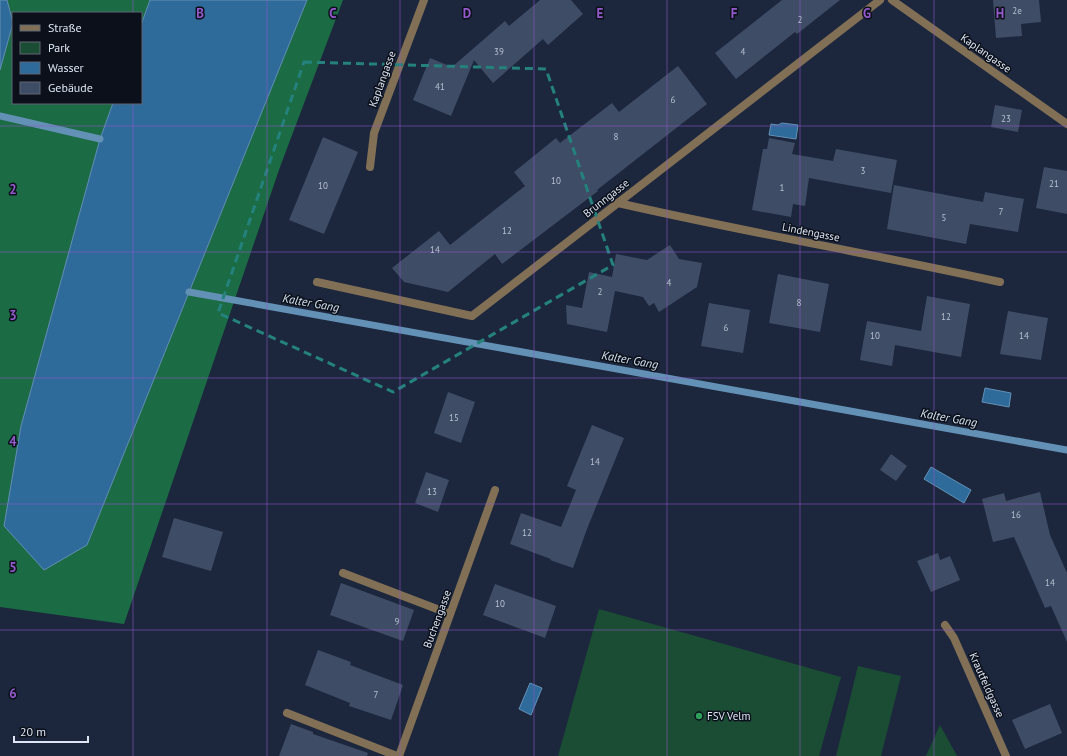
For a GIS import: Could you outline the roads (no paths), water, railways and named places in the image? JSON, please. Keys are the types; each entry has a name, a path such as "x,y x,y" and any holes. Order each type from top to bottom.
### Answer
{"street":[{"name":"Kaplangasse","path":"370,167 374,133 424,0"},
{"name":"Brunngasse","path":"318,282 472,316 880,0"},
{"name":"Kaplangasse","path":"892,0 1067,124"},
{"name":"Lindengasse","path":"618,203 1000,282"},
{"name":"Buchengasse","path":"398,756 495,490"},
{"path":"343,573 450,614"},
{"name":"Krautfeldgasse","path":"945,625 954,638 1006,756"},
{"path":"287,713 398,756"}],"water":[{"path":"0,0 7,0 12,19 12,27 0,70"},
{"path":"150,0 307,0 87,545 44,570 4,526 21,426 100,139 113,104 142,104 142,22"},
{"path":"782,123 798,125 796,139 769,135 771,124 778,125"},
{"path":"985,388 1011,393 1009,407 982,402"},
{"path":"931,467 971,490 964,503 924,479"},
{"path":"530,683 542,688 531,715 519,709"}],"waterway":[{"path":"0,116 100,139"},
{"name":"Kalter Gang","path":"189,292 1067,450"}],"place":[{"name":"FSV Velm","path":"699,716"}]}
